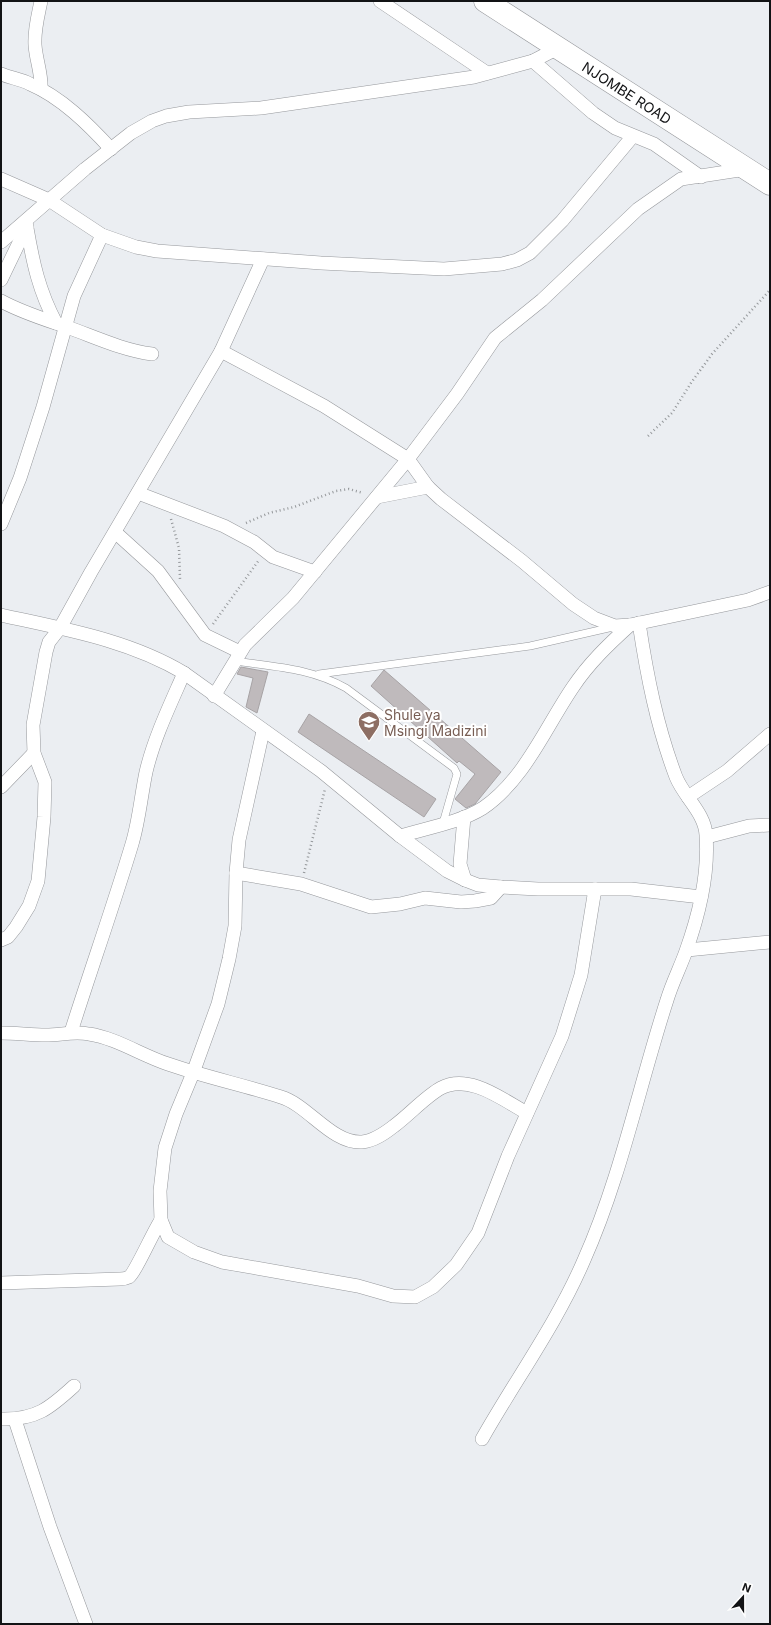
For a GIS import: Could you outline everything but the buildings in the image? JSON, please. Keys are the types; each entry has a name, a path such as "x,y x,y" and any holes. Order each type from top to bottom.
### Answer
{"highway":[{"name":"NJOMBE ROAD","path":"485,1 770,184"}],"street":[{"path":"41,1 35,28 34,45 41,75 41,89"},
{"path":"380,1 487,73"},
{"path":"1,242 111,149 132,133 152,121 166,116 190,112 261,108 487,73 533,61 558,48"},
{"path":"533,61 593,113 615,128 654,144 701,177"},
{"path":"1,74 29,83 41,89 84,122 111,149"},
{"path":"1,179 49,200 102,235 136,247 157,251 263,259 444,268 502,264 517,260 530,253 562,221 633,136"},
{"path":"214,696 250,639 293,598 408,459 457,394 495,338 542,300 638,209 680,179 746,169"},
{"path":"1,280 32,216"},
{"path":"27,228 36,279 42,295 60,325"},
{"path":"1,524 20,478 55,368 60,325 102,235"},
{"path":"1,940 8,937 16,927 29,906 38,881 44,817 45,782 34,753 33,726 49,642 60,628 221,351 263,259"},
{"path":"1,301 21,312 122,348 152,354"},
{"path":"221,351 324,406 408,459 428,487 441,499 522,561 573,604 594,618 615,626 635,624 748,600 770,592"},
{"path":"376,498 428,487"},
{"path":"138,493 221,525 248,539 273,557 315,572"},
{"path":"115,532 158,571 203,634 238,656"},
{"path":"1,615 113,642 165,662 184,673 328,777 400,836 447,871 465,880 478,885 501,887 538,889 631,889 701,897"},
{"path":"482,1439 566,1301 586,1257 612,1183 667,999 687,950 701,897 706,861 706,829 701,817 677,780 656,713 635,624"},
{"path":"400,836 464,817 482,808 499,795 523,767 573,687 596,656 635,624"},
{"path":"71,1032 90,970 114,904 132,844 146,771 184,673"},
{"path":"263,731 240,840 236,873 235,926 229,959 218,1004 193,1073 176,1114 165,1148 160,1191 161,1220 168,1237 194,1252 222,1262 358,1286 393,1296 415,1297 433,1287 456,1265 478,1233 527,1112 562,1036 572,1008 581,975 595,889"},
{"path":"688,797 728,771 770,734"},
{"path":"1,787 34,753"},
{"path":"464,817 460,864 465,880"},
{"path":"706,838 743,827 770,825"},
{"path":"236,873 301,884 371,907 395,905 425,898 462,902 475,901 491,898 501,887"},
{"path":"687,950 770,942"},
{"path":"1,1033 47,1035 71,1032 89,1034 112,1041 159,1061 193,1073 283,1097 344,1138 362,1142 380,1136 404,1119 440,1088 453,1083 467,1084 483,1090 527,1112"},
{"path":"1,1284 120,1279 130,1277 136,1270 149,1239 161,1220"},
{"path":"1,1419 15,1420 37,1415 52,1406 74,1386"},
{"path":"15,1420 50,1527 86,1624"}],"lane":[{"path":"318,674 530,646 615,626"},
{"path":"238,656 318,674 346,688 454,768 457,774 443,823"}],"path":[{"path":"648,436 672,413 690,383 712,354 770,290"},
{"path":"221,525 247,523 269,513 294,507 312,499 349,489 376,498"},
{"path":"168,505 181,559 177,596"},
{"path":"203,634 221,614 265,551"},
{"path":"301,884 328,777"}],"place":[{"name":"Shule ya Msingi Madizini","path":"369,742"}]}
